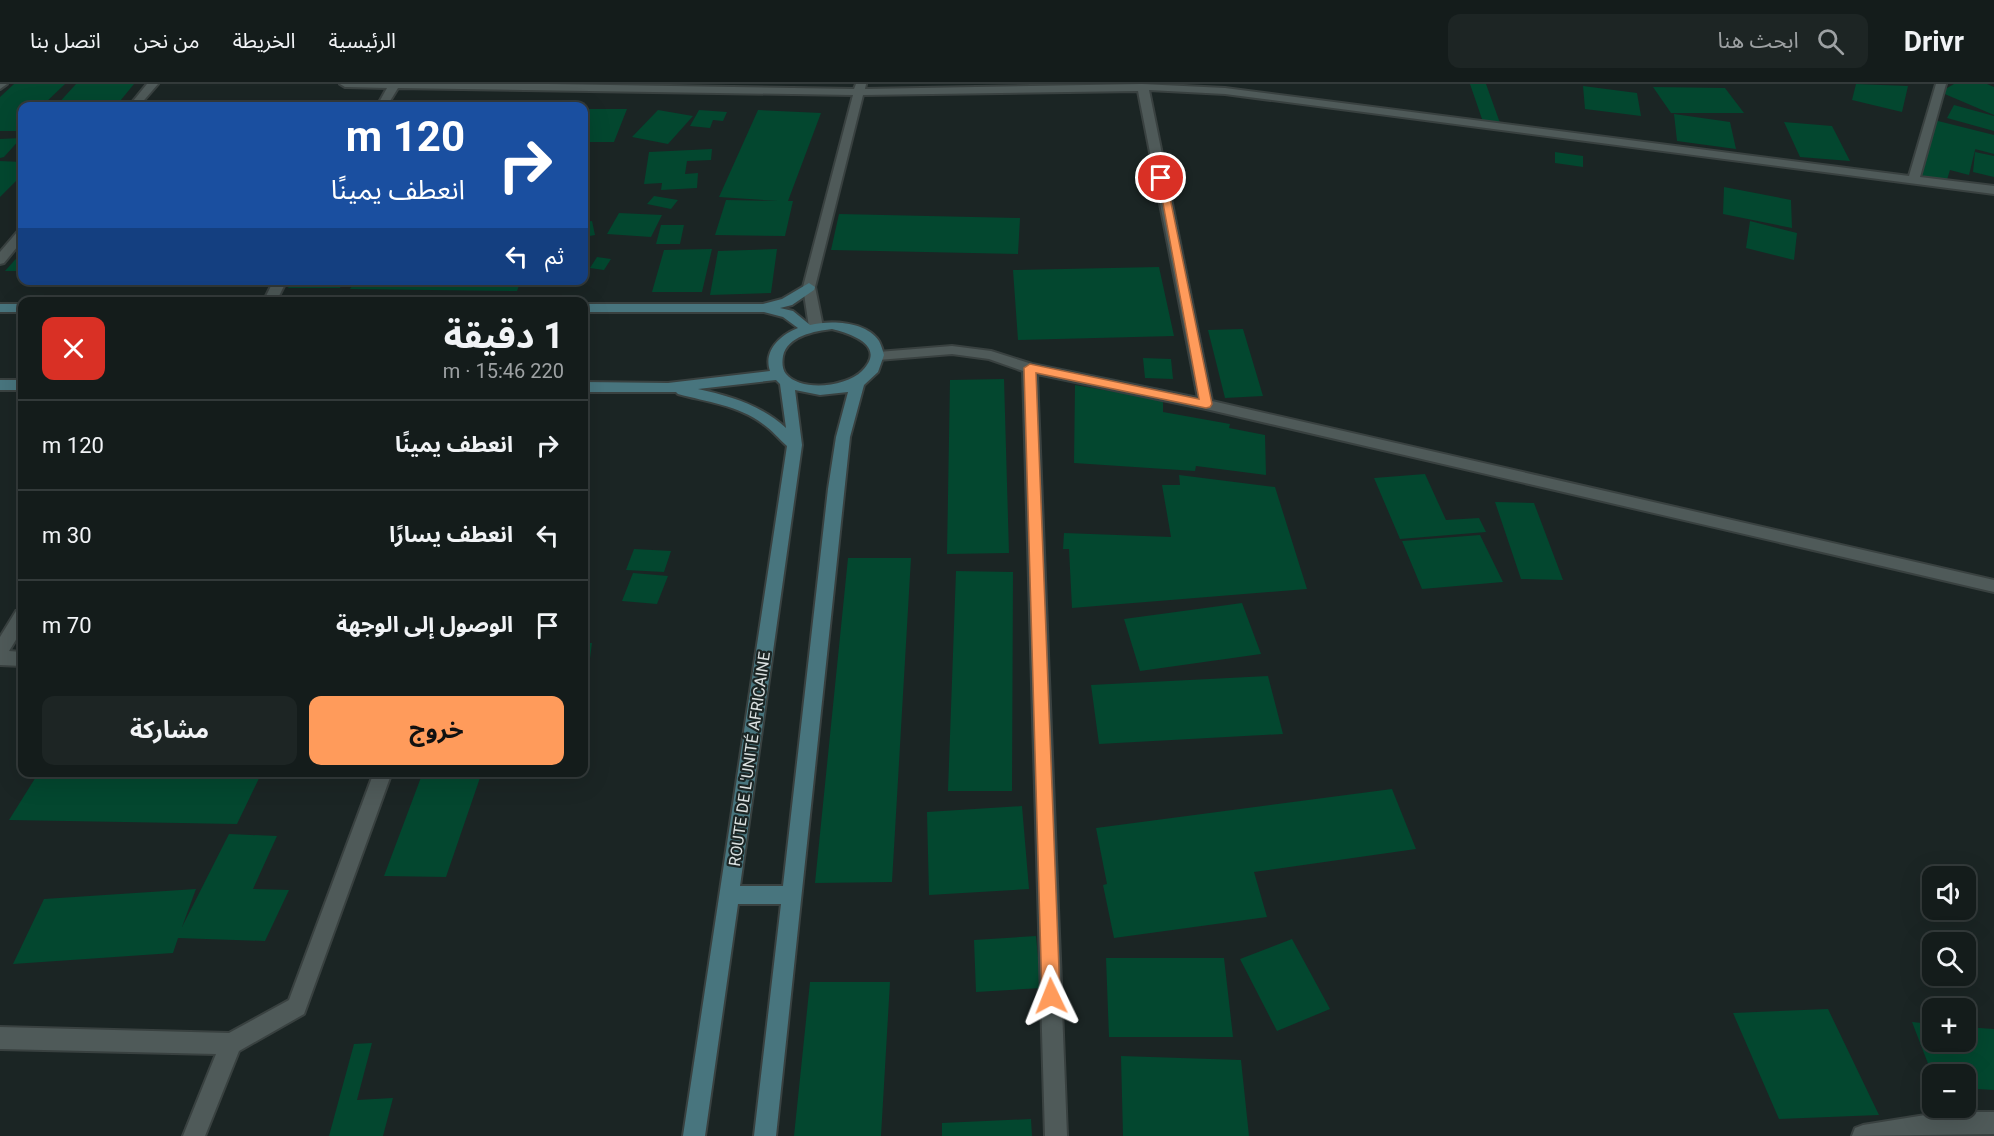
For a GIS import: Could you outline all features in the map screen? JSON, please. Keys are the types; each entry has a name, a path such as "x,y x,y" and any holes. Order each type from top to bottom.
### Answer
{"main road":[{"path":"764,308 787,302 809,287"},
{"path":"0,308 18,308"},
{"path":"588,308 764,308 788,314 812,328"},
{"path":"588,387 668,388 783,379 812,392 844,389 857,384 875,366 878,356 876,346 859,331 832,325 812,328 793,335 776,354 775,364 783,379"},
{"name":"ROUTE DE L'UNITÉ AFRICAINE","path":"694,1136 795,445 783,379"},
{"path":"765,1136 836,489 843,437 857,384"},
{"path":"0,385 18,385"},
{"path":"668,388 707,395 740,406 767,419 795,445"},
{"path":"730,895 791,895"}],"street":[{"path":"137,102 153,84"},
{"path":"345,84 860,88 1143,87 1225,91 1994,190"},
{"path":"1914,179 1941,84"},
{"path":"384,102 394,85"},
{"path":"1143,87 1206,404"},
{"path":"812,328 809,287 860,88"},
{"path":"0,260 18,239"},
{"path":"878,356 952,350 991,355 1030,368 1206,404 1994,586"},
{"path":"1030,368 1056,1136"},
{"path":"0,651 18,622"},
{"path":"0,658 18,659"},
{"path":"0,1038 231,1044 297,1007 380,777"},
{"path":"194,1136 231,1044"},
{"path":"1863,1136 1944,1123 1994,1123"}],"building":[{"path":"14,84 65,84 46,102 18,102 17,131 0,131 0,97"},
{"path":"76,84 134,84 119,102 60,102"},
{"path":"1470,84 1486,84 1500,123 1483,122"},
{"path":"1856,84 1908,86 1902,112 1852,100"},
{"path":"1954,84 1987,84 1994,87 1994,115 1940,92"},
{"path":"1583,86 1637,93 1641,116 1585,109"},
{"path":"1653,87 1725,88 1744,113 1671,113"},
{"path":"1954,105 1994,116 1994,131 1947,118"},
{"path":"588,109 627,109 614,142 588,142"},
{"path":"658,110 693,116 668,144 632,137"},
{"path":"699,110 727,112 723,121 713,120 710,128 690,126"},
{"path":"758,110 821,113 788,201 793,201 785,236 715,235 726,200 778,201 719,197"},
{"path":"1674,114 1730,122 1736,149 1677,141"},
{"path":"1930,119 1994,135 1994,154 1975,149 1969,175 1950,170 1946,183 1913,174"},
{"path":"1784,122 1832,126 1850,161 1800,157"},
{"path":"18,138 18,141 4,157 0,158 0,139"},
{"path":"712,149 711,160 687,161 685,174 698,173 697,188 661,190 662,183 644,184 649,152"},
{"path":"1555,152 1583,156 1583,167 1555,163"},
{"path":"1975,152 1994,156 1994,177 1973,172"},
{"path":"0,161 18,162 18,179 0,197"},
{"path":"1724,187 1791,200 1792,228 1723,214"},
{"path":"654,196 678,200 671,209 647,204"},
{"path":"619,213 662,215 651,237 607,234"},
{"path":"839,214 1020,218 1018,254 831,250"},
{"path":"592,221 595,235 588,236 588,222"},
{"path":"1750,221 1797,233 1794,260 1746,248"},
{"path":"661,225 684,225 680,244 656,244"},
{"path":"712,249 702,292 652,292 664,250"},
{"path":"777,249 771,293 710,295 718,251"},
{"path":"18,256 18,271 5,271"},
{"path":"597,257 611,259 604,270 590,268"},
{"path":"1159,267 1174,336 1018,340 1013,270"},
{"path":"290,285 342,285 340,288 288,288"},
{"path":"352,285 519,285 517,291 350,289"},
{"path":"1243,329 1263,396 1225,398 1208,330"},
{"path":"1143,358 1171,359 1173,379 1145,378"},
{"path":"1004,379 1009,553 947,554 950,380"},
{"path":"1075,385 1163,400 1163,412 1230,424 1229,428 1265,435 1266,475 1196,466 1195,471 1074,463"},
{"path":"1425,474 1446,520 1479,518 1486,532 1400,539 1374,478"},
{"path":"1179,475 1275,487 1307,589 1072,608 1069,549 1063,549 1064,533 1171,537 1162,485 1180,485"},
{"path":"1495,502 1534,503 1563,580 1521,579"},
{"path":"1480,535 1503,582 1422,589 1402,541"},
{"path":"634,549 671,551 664,572 626,570"},
{"path":"848,558 911,558 892,882 815,883"},
{"path":"956,571 1013,572 1012,791 948,791"},
{"path":"633,573 668,576 657,604 622,601"},
{"path":"1242,603 1261,654 1140,671 1124,619"},
{"path":"588,643 592,643 588,674"},
{"path":"1268,676 1283,734 1099,744 1091,685"},
{"path":"36,777 260,777 237,824 9,820"},
{"path":"421,777 480,777 446,877 384,876"},
{"path":"1392,789 1416,849 1254,872 1267,917 1114,938 1103,885 1107,884 1096,828"},
{"path":"1022,806 1029,889 929,895 927,812"},
{"path":"229,834 277,836 253,889 289,890 265,941 178,938 173,953 13,964 44,899 196,889 182,927"},
{"path":"1036,936 1041,988 976,992 974,940"},
{"path":"1292,939 1330,1009 1277,1031 1240,959"},
{"path":"1106,958 1224,958 1233,1037 1109,1037"},
{"path":"810,982 890,982 881,1136 794,1136"},
{"path":"1828,1009 1879,1115 1779,1119 1733,1013"},
{"path":"1912,1022 1922,1023 1922,1048"},
{"path":"1976,1028 1994,1029 1994,1090 1977,1089 1976,1064 1928,1064 1924,1052 1976,1052"},
{"path":"372,1043 357,1100 393,1098 383,1136 329,1136 354,1044"},
{"path":"1121,1056 1241,1060 1249,1136 1123,1136"},
{"path":"1031,1119 1032,1136 942,1136 942,1123"}],"route":[{"path":"1051,996 1030,368 1206,404 1161,178"}]}
